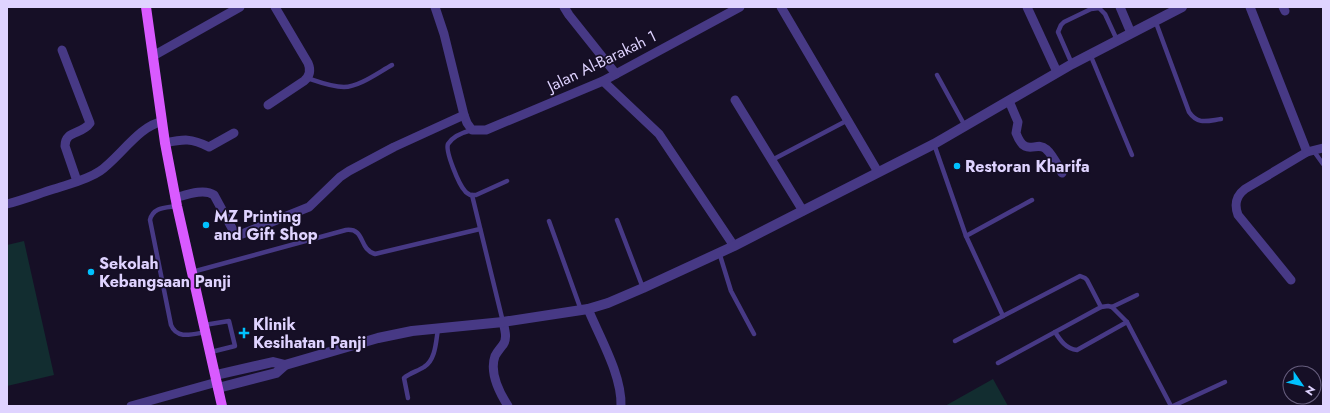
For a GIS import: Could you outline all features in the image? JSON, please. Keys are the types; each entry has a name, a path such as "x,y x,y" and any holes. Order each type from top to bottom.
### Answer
{"main road":[{"path":"146,7 165,142 176,202 222,406"}],"street":[{"path":"153,56 240,7"},
{"path":"268,105 307,78 310,71 308,63 275,7"},
{"path":"435,7 444,34 464,115 472,130"},
{"path":"564,7 616,74"},
{"name":"Jalan Al-Barakah 1","path":"472,130 486,130 603,81 740,7"},
{"path":"781,7 878,172"},
{"path":"1027,7 1058,72"},
{"path":"1120,7 1130,33"},
{"path":"131,406 217,382 273,362 285,365 378,338 412,331 503,322 585,310 608,303 734,246 934,144 1090,54 1182,7"},
{"path":"1250,7 1310,151"},
{"path":"62,50 90,124 87,128 67,137 65,141 65,146 77,181"},
{"path":"603,81 659,134 734,246"},
{"path":"735,100 803,211"},
{"path":"1009,101 1018,122 1016,133 1021,144 1025,147 1046,148 1062,173"},
{"path":"176,202 205,192 211,193 214,195 233,230 236,233 242,234 309,207 349,171 394,147 464,115"},
{"path":"7,204 77,181 100,171 145,130 156,122 162,122"},
{"path":"165,142 183,139 197,142 209,147 234,133"},
{"path":"1291,280 1238,215 1236,209 1237,197 1245,189 1310,151 1323,148"},
{"path":"585,310 618,378 622,406"},
{"path":"503,322 506,340 504,345 497,351 493,369 494,376 508,406"}],"lane":[{"path":"1072,64 1058,32 1064,22 1091,9 1099,8 1105,14 1117,40"},
{"path":"1155,20 1189,112 1193,118 1202,122 1221,119"},
{"path":"1090,54 1132,156"},
{"path":"307,78 326,85 344,87 356,85 392,65"},
{"path":"937,75 965,126"},
{"path":"772,160 848,120"},
{"path":"472,130 460,134 447,146 448,155 464,190 472,195 507,181"},
{"path":"934,144 966,236 1003,316"},
{"path":"1310,151 1323,164"},
{"path":"472,195 503,322"},
{"path":"966,236 1032,200"},
{"path":"176,202 157,210 151,216 150,220 172,325 175,332 183,336 229,321 234,346 210,352"},
{"path":"617,220 643,288"},
{"path":"549,221 585,310"},
{"path":"192,272 346,230 358,233 361,236 367,250 375,254 480,229"},
{"path":"719,252 731,291 754,334"},
{"path":"955,341 1080,276 1087,280 1101,307"},
{"path":"998,363 1101,307 1112,307 1137,295"},
{"path":"1112,307 1127,322 1172,406 1225,382"},
{"path":"1054,332 1064,344 1071,349 1077,350 1127,322"},
{"path":"408,398 404,378 426,366 431,360 434,352 438,328"}],"green space":[{"path":"24,241 54,375 7,386 7,245"},
{"path":"993,379 1008,406 945,406"}],"place":[{"name":"Restoran Kharifa","path":"957,166"},
{"name":"MZ Printing and Gift Shop","path":"206,225"},
{"name":"Sekolah Kebangsaan Panji","path":"91,272"},
{"name":"Klinik Kesihatan Panji","path":"244,333"}]}
